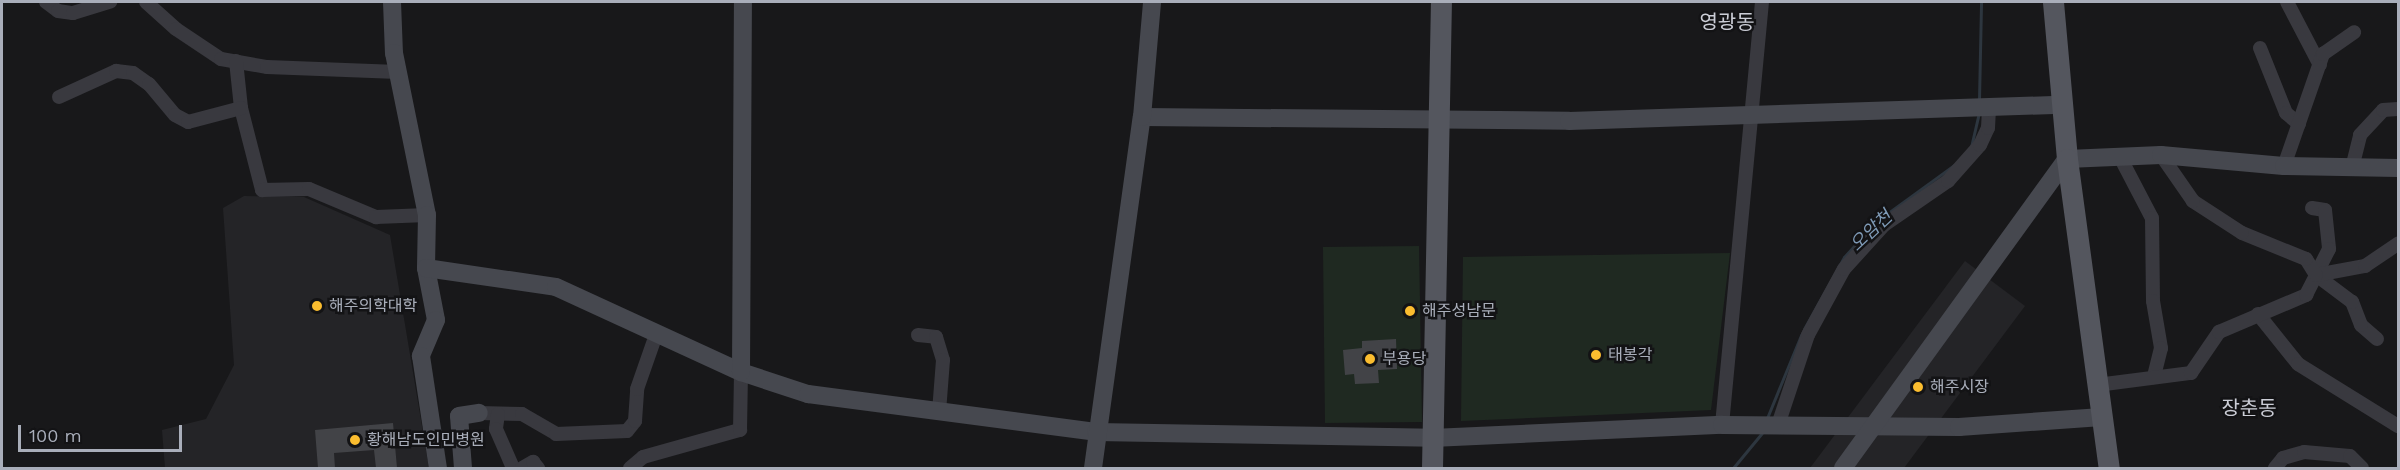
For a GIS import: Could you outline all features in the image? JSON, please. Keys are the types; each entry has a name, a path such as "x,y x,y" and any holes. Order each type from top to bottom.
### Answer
{"main road":[{"path":"392,2 398,72 427,215 426,268 436,320 420,356 438,468"},
{"path":"741,372 743,2"},
{"path":"1094,468 1096,432 1142,117 1152,2"},
{"path":"1432,468 1441,2"},
{"path":"2053,2 2067,159 2109,468"},
{"path":"1142,117 1750,118 2061,105"},
{"path":"1843,468 2067,159 2119,154 2161,155 2284,166 2398,168"},
{"path":"426,268 556,287 741,372 808,394 1096,432 1432,438 1722,425 1959,427 2102,417"},
{"path":"463,468 459,416 479,413"}],"street":[{"path":"46,2 58,11 73,13 110,2"},
{"path":"146,2 176,30 221,59 398,72"},
{"path":"1722,425 1762,2"},
{"path":"2288,2 2320,65"},
{"path":"2284,166 2323,54 2354,32"},
{"path":"2260,48 2286,112 2299,124"},
{"path":"236,61 241,108 262,190 309,189 376,217 427,215"},
{"path":"58,97 116,71 133,73 149,84 175,115 188,122 241,108"},
{"path":"2352,168 2360,135 2383,110 2398,109"},
{"path":"1778,425 1808,335 1844,269 1884,225 1948,181 1980,145 1988,128 1980,110"},
{"path":"2119,154 2152,218 2153,301 2161,348 2154,377"},
{"path":"2161,155 2193,201 2242,234 2306,258 2316,274 2352,302 2361,325 2377,339"},
{"path":"2097,385 2191,373 2219,332 2306,295 2329,249 2325,210 2312,208"},
{"path":"2316,274 2365,266 2398,244"},
{"path":"2258,314 2298,364 2398,426"},
{"path":"479,413 522,414 556,434 627,431 634,421 638,389 657,332"},
{"path":"918,335 936,337 943,360 939,411"},
{"path":"630,468 643,457 740,430 741,372"},
{"path":"498,414 496,429 513,468"},
{"path":"2275,468 2283,458 2304,452 2350,456 2362,468"},
{"path":"522,468 533,462 538,468"}],"shaded area":[{"name":"해주의학대학","path":"244,196 304,197 390,235 429,468 165,468 162,430 206,419 234,365 223,208"},
{"path":"1419,246 1422,422 1325,423 1323,247"},
{"path":"1730,253 1711,410 1461,421 1463,257"},
{"name":"해주시장","path":"1965,261 2025,306 1904,468 1810,468"}],"building":[{"name":"부용당","path":"1396,339 1397,369 1378,370 1379,383 1355,384 1354,374 1345,375 1343,350 1362,348 1362,341"},
{"name":"황해남도인민병원","path":"393,423 397,468 376,468 374,450 334,453 335,468 318,468 315,430"}],"waterway":[{"name":"오암천","path":"1979,100 1981,2"},
{"name":"오암천","path":"1971,147 1979,113"},
{"name":"오암천","path":"1804,329 1844,257 1877,221 1954,165"},
{"name":"오암천","path":"1767,418 1801,335"},
{"name":"오암천","path":"1733,468 1762,433"}],"place":[{"name":"해주의학대학","path":"317,306"},
{"name":"해주성남문","path":"1410,311"},
{"name":"태봉각","path":"1596,355"},
{"name":"부용당","path":"1370,359"},
{"name":"해주시장","path":"1918,387"},
{"name":"황해남도인민병원","path":"355,440"}],"district":[{"name":"영광동","path":"1727,22"},
{"name":"장춘동","path":"2249,408"}]}
